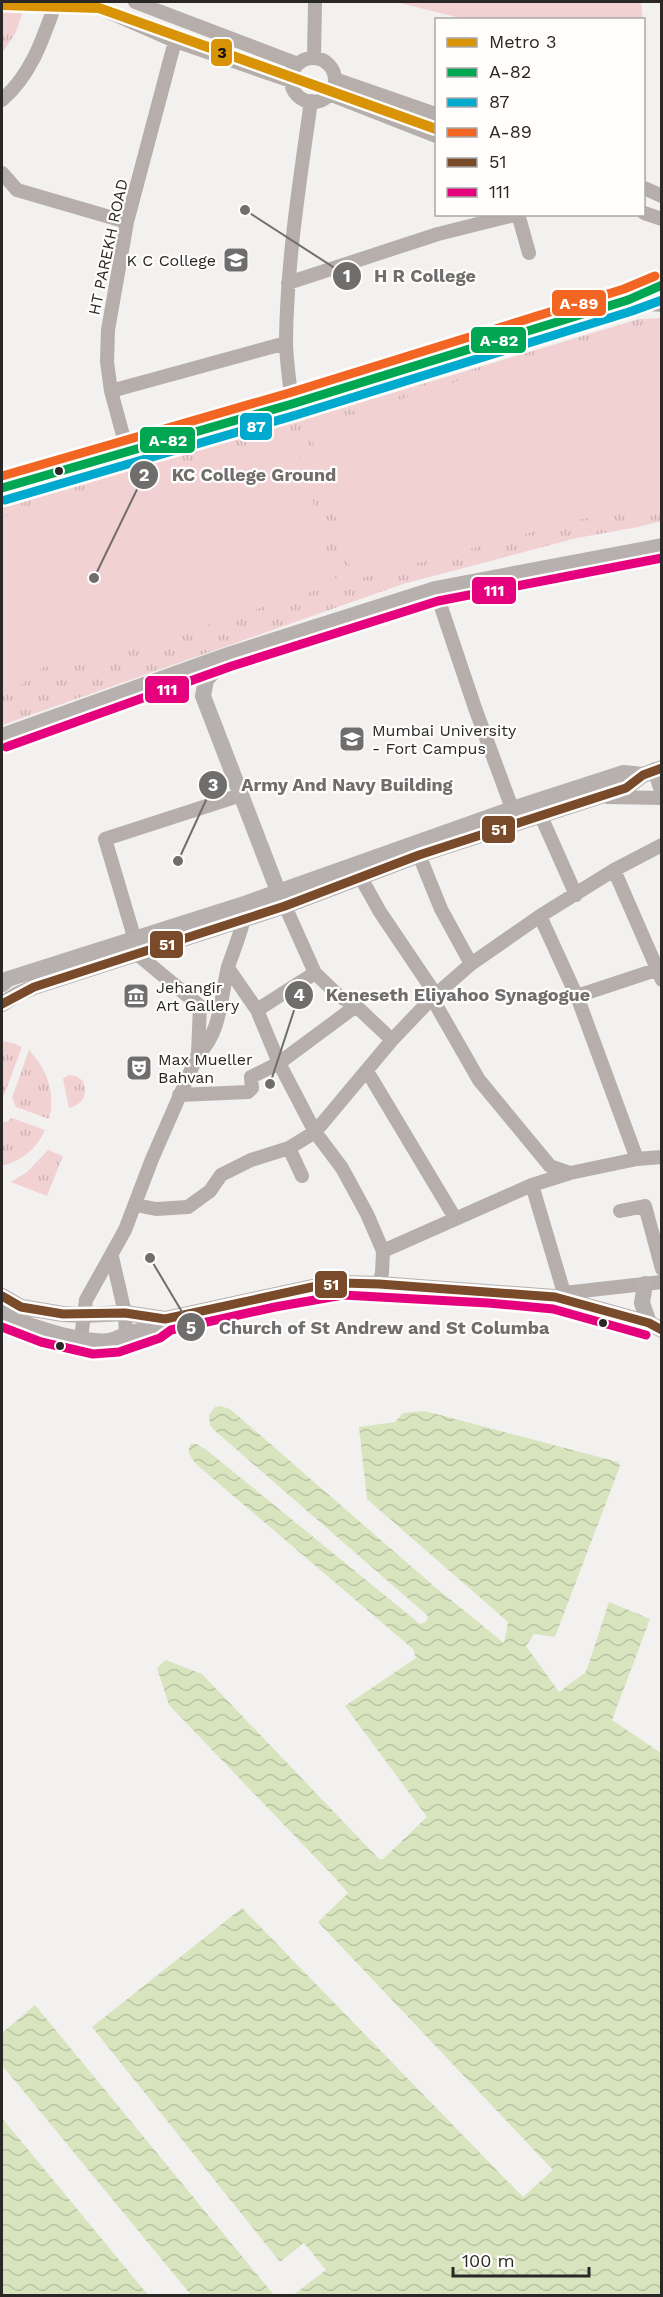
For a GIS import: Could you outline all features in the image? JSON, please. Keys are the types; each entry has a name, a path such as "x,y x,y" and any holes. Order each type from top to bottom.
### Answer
{"main road":[{"path":"293,409 628,300 662,285"},
{"path":"2,496 129,456 605,320 658,301"},
{"path":"2,488 129,456"},
{"path":"2,736 228,656 435,589 662,546"},
{"path":"203,696 206,680 228,656"},
{"path":"176,675 195,682 203,696 241,795 286,899"},
{"path":"286,899 514,815 562,800 622,773 653,771"},
{"path":"653,771 662,790"},
{"path":"2,1004 34,987 136,947 254,908 361,878 514,815 540,814 562,800 599,796 626,788 653,771"},
{"path":"2,984 8,979 136,947"},
{"path":"2,1296 21,1307 83,1315 125,1313 165,1319 317,1286 342,1283 379,1284 560,1295 656,1327"},
{"path":"653,1283 642,1303 656,1327"},
{"path":"2,1313 44,1330 93,1342 116,1340 156,1327 165,1319"}],"street":[{"path":"2,100 21,80 34,59 58,2 65,2"},
{"path":"86,2 173,40 291,81"},
{"path":"135,2 298,64"},
{"path":"314,58 315,2"},
{"name":"HT PAREKH ROAD","path":"129,456 111,391 107,362 108,330 127,222 180,18"},
{"path":"203,50 210,30"},
{"path":"314,58 330,66 334,86 329,94 320,100 311,101 301,98 291,81 298,64 305,59 314,58"},
{"path":"334,79 435,114"},
{"path":"329,94 435,136"},
{"path":"293,409 286,343 288,283 311,101"},
{"path":"2,173 17,190 127,222"},
{"path":"645,188 662,196"},
{"path":"645,213 662,219"},
{"path":"288,283 438,234 510,216"},
{"path":"519,216 529,252"},
{"path":"111,391 286,343"},
{"path":"435,589 514,815"},
{"path":"219,1013 200,1006 136,947 105,839 241,795"},
{"path":"599,796 662,798"},
{"path":"540,814 576,896"},
{"path":"136,1205 156,1209 188,1207 210,1191 221,1175 251,1160 289,1148 315,1132 392,1040 434,997 471,964 540,916 576,896 614,870 662,845"},
{"path":"418,855 441,909 471,964"},
{"path":"577,996 660,973 614,870"},
{"path":"361,878 434,997 478,1080 550,1166 570,1173"},
{"path":"286,899 315,973 339,996 356,1006 392,1040"},
{"path":"198,1054 207,1047 219,1013 228,968 254,908"},
{"path":"540,916 577,996 637,1159"},
{"path":"228,968 256,1010 279,1062 315,1132 353,1187 383,1251 379,1284"},
{"path":"256,1010 315,973"},
{"path":"81,1338 86,1300 106,1263 112,1257 136,1205 152,1159 198,1054 200,1006"},
{"path":"179,1095 248,1092 252,1088 251,1077 279,1062 356,1006"},
{"path":"367,1071 455,1218"},
{"path":"289,1148 302,1176"},
{"path":"383,1251 532,1185 570,1173 662,1156"},
{"path":"532,1185 560,1295 653,1283"},
{"path":"620,1211 645,1206 662,1269"},
{"path":"112,1257 125,1313 126,1335"}],"green space":[{"path":"2,2 26,2 16,32 2,53"},
{"path":"396,2 641,2 643,18 460,18"},
{"path":"661,318 661,521 577,538 403,584 2,725 2,508 639,319"},
{"path":"641,326 661,329 661,501 621,512 573,521 354,580 309,428 582,342"},
{"path":"293,433 337,583 84,665 43,667 20,686 2,691 2,517"},
{"path":"2,1041 22,1047 4,1095 2,1095"},
{"path":"29,1050 41,1065 48,1082 51,1100 49,1119 16,1107 12,1098"},
{"path":"68,1075 76,1076 83,1081 85,1091 81,1101 69,1108 63,1079"},
{"path":"12,1118 45,1130 38,1143 28,1153 2,1166 2,1126 3,1122"},
{"path":"48,1150 63,1156 47,1196 11,1182 27,1172"}],"water":[{"path":"215,1407 230,1409 435,1587 504,1643 508,1622 367,1499 359,1427 395,1422 403,1413 425,1411 618,1462 620,1466 555,1637 534,1634 526,1646 559,1692 586,1672 609,1602 650,1619 612,1720 661,1753 661,2295 293,2295 326,2270 304,2243 280,2262 92,2027 242,1908 523,2197 553,2170 318,1922 348,1893 169,1705 157,1668 166,1660 202,1674 379,1859 383,1859 427,1817 345,1706 416,1658 413,1649 196,1464 189,1452 191,1444 197,1444 209,1452 420,1624 426,1622 428,1616 213,1429 209,1415"},
{"path":"35,2005 274,2295 191,2295 2,2065 2,2033"},
{"path":"2,2118 148,2295 2,2295"}],"metro line":[{"name":"3","path":"2,5 99,8 435,129"}],"transit line":[{"name":"A-89","path":"2,476 289,393 624,289 655,276"},
{"name":"A-82","path":"2,488 292,404 628,300 662,285"},
{"name":"87","path":"5,500 296,415 662,300"},
{"name":"111","path":"6,747 232,666 438,601 662,558"},
{"name":"51","path":"2,1004 34,987 285,906 419,855 626,788 643,775 662,768"},
{"name":"51","path":"2,1296 21,1307 63,1314 125,1313 165,1319 317,1286 342,1283 379,1284 555,1297 649,1323 662,1330"},
{"name":"111","path":"2,1327 41,1342 93,1354 119,1352 160,1338 171,1330 275,1307 343,1295 553,1309 646,1335"}],"place":[{"name":"H R College","path":"245,210"},
{"name":"K C College","path":"236,260"},
{"name":"KC College Ground","path":"94,578"},
{"name":"Mumbai University - Fort Campus","path":"352,739"},
{"name":"Army And Navy Building","path":"178,861"},
{"name":"Jehangir Art Gallery","path":"136,996"},
{"name":"Max Mueller Bahvan","path":"139,1068"},
{"name":"Keneseth Eliyahoo Synagogue","path":"270,1084"},
{"name":"Church of St Andrew and St Columba","path":"150,1258"}]}
